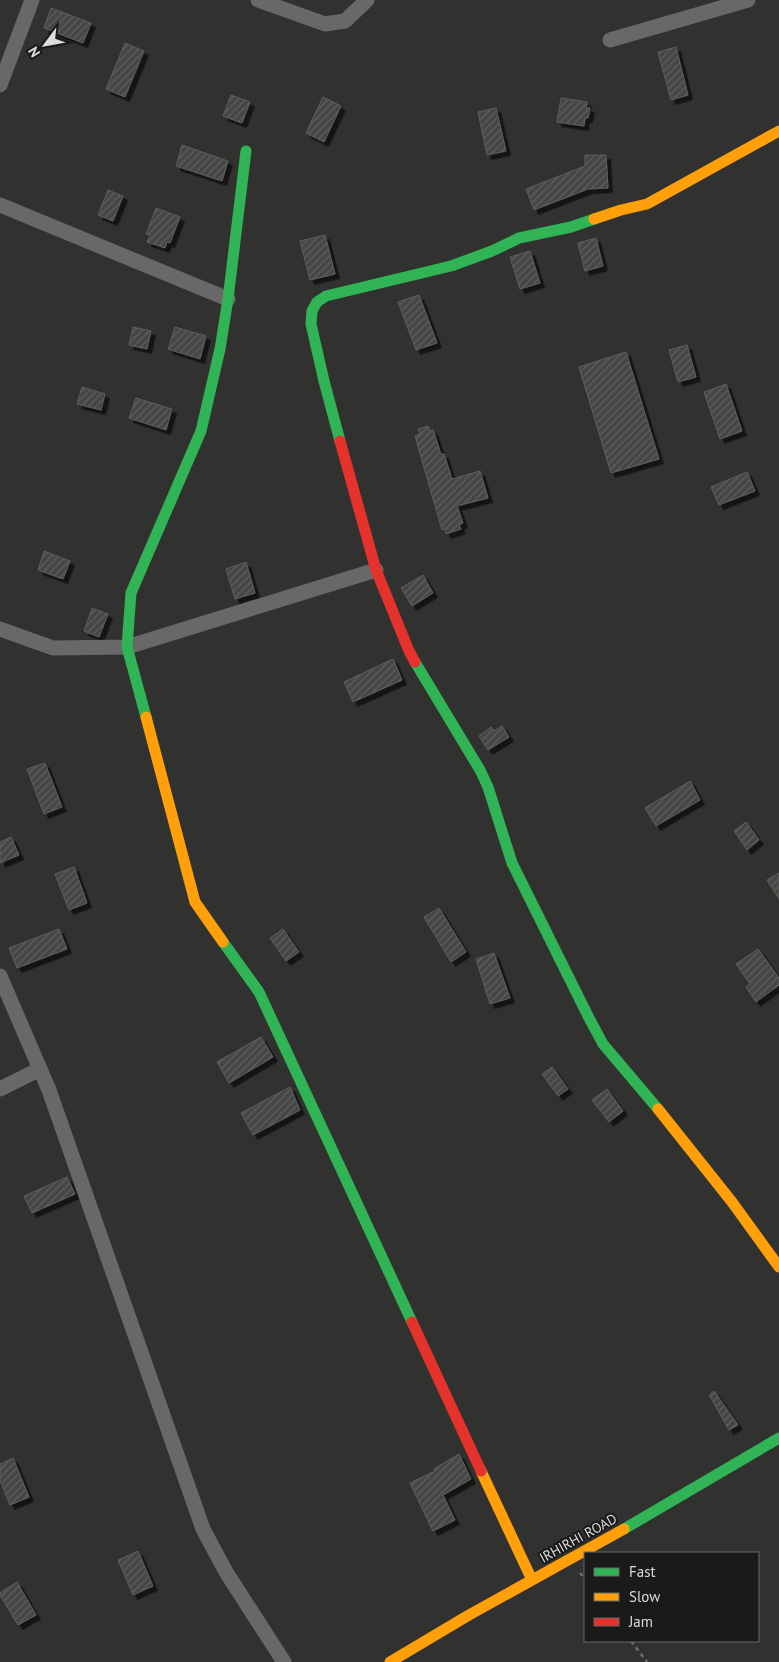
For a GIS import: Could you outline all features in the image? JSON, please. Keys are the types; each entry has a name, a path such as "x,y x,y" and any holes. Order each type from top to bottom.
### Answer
{"street":[{"path":"258,0 325,24 345,21 367,0"},
{"path":"610,40 748,0"},
{"path":"0,86 27,3"},
{"path":"779,131 677,189 646,204 570,227 519,238 492,251 451,266 326,296 317,302 312,311 311,324 324,381 376,570 409,651 426,676 480,770 488,788 512,863 603,1044 685,1142 732,1202 779,1267"},
{"path":"246,151 220,349 201,431 131,594 127,647 195,902 259,992 532,1580"},
{"path":"0,205 228,299"},
{"path":"0,629 52,648 127,647 376,570"},
{"path":"0,976 49,1090 203,1530 226,1572 284,1662"},
{"path":"0,1089 40,1069"},
{"name":"IRHIRHI ROAD","path":"390,1662 779,1438"}],"path":[{"path":"632,1642 647,1662"}],"building":[{"path":"51,8 91,23 83,43 44,28"},
{"path":"125,43 144,51 125,97 106,89"},
{"path":"676,47 688,95 671,100 658,52"},
{"path":"231,95 250,102 242,123 223,116"},
{"path":"323,97 341,106 324,142 306,133"},
{"path":"561,98 587,102 586,108 590,108 588,118 585,118 584,126 557,122"},
{"path":"496,108 506,151 487,155 478,112"},
{"path":"182,145 228,161 222,181 176,166"},
{"path":"585,155 606,155 608,188 588,189 534,210 526,189 585,166"},
{"path":"108,190 123,196 113,221 98,215"},
{"path":"156,208 180,217 170,243 167,242 165,248 147,242 150,235 146,234"},
{"path":"325,235 335,274 310,280 300,241"},
{"path":"596,238 603,266 585,271 578,243"},
{"path":"530,251 540,283 520,289 510,257"},
{"path":"419,295 437,343 416,350 398,302"},
{"path":"133,327 151,331 147,349 129,345"},
{"path":"175,327 206,336 200,359 168,349"},
{"path":"687,345 696,377 678,382 669,350"},
{"path":"626,352 659,459 611,473 579,367"},
{"path":"726,384 742,431 720,439 704,392"},
{"path":"82,387 105,394 101,410 77,404"},
{"path":"136,398 172,409 166,430 129,418"},
{"path":"428,426 430,431 433,430 441,454 444,454 452,479 480,471 488,498 457,506 463,523 459,525 461,529 446,534 445,529 442,530 415,436 420,434 418,429"},
{"path":"747,472 755,491 719,505 711,487"},
{"path":"44,551 70,561 63,579 38,570"},
{"path":"246,562 255,593 235,599 226,569"},
{"path":"423,575 433,593 412,606 401,588"},
{"path":"92,608 108,614 99,637 84,631"},
{"path":"393,659 402,680 353,702 344,682"},
{"path":"502,726 509,737 488,750 479,736 491,727 494,731"},
{"path":"45,763 62,807 44,814 27,769"},
{"path":"690,781 700,800 656,826 645,808"},
{"path":"746,822 759,840 747,850 734,831"},
{"path":"11,837 19,855 0,863 0,842"},
{"path":"74,867 87,903 69,910 55,874"},
{"path":"779,873 779,899 767,880"},
{"path":"439,908 466,952 451,962 424,917"},
{"path":"59,929 67,949 17,968 9,948"},
{"path":"283,929 299,952 286,961 270,938"},
{"path":"758,949 779,978 779,985 756,1002 746,987 750,984 736,964"},
{"path":"494,953 510,998 490,1004 476,959"},
{"path":"261,1037 273,1057 229,1083 217,1062"},
{"path":"552,1067 568,1089 558,1096 542,1074"},
{"path":"290,1087 300,1110 253,1135 241,1113"},
{"path":"607,1089 623,1111 609,1122 592,1100"},
{"path":"67,1177 75,1194 32,1213 24,1196"},
{"path":"714,1391 738,1425 729,1430 709,1395"},
{"path":"459,1454 471,1479 443,1495 455,1520 433,1531 410,1483 435,1471 434,1469"},
{"path":"13,1458 29,1497 10,1505 0,1480 0,1464"},
{"path":"138,1551 153,1586 133,1595 118,1560"},
{"path":"17,1582 36,1615 18,1625 0,1595 0,1593"}],"traffic: fast":[{"path":"146,717 127,647 131,593 201,431 220,349 246,151"},
{"path":"340,441 311,324 312,311 317,302 326,296 451,266 492,251 519,238 571,227 594,219"},
{"path":"415,662 480,770 488,787 512,863 603,1044 658,1109"},
{"path":"223,942 259,992 412,1322"},
{"path":"624,1529 779,1438"}],"traffic: slow":[{"path":"594,219 647,204 779,131"},
{"path":"146,717 195,902 223,942"},
{"path":"658,1109 732,1202 779,1267"},
{"path":"481,1471 532,1580"},
{"path":"390,1662 469,1615 624,1529"}],"traffic: jam":[{"path":"340,441 376,570 415,662"},
{"path":"412,1322 481,1471"}]}
